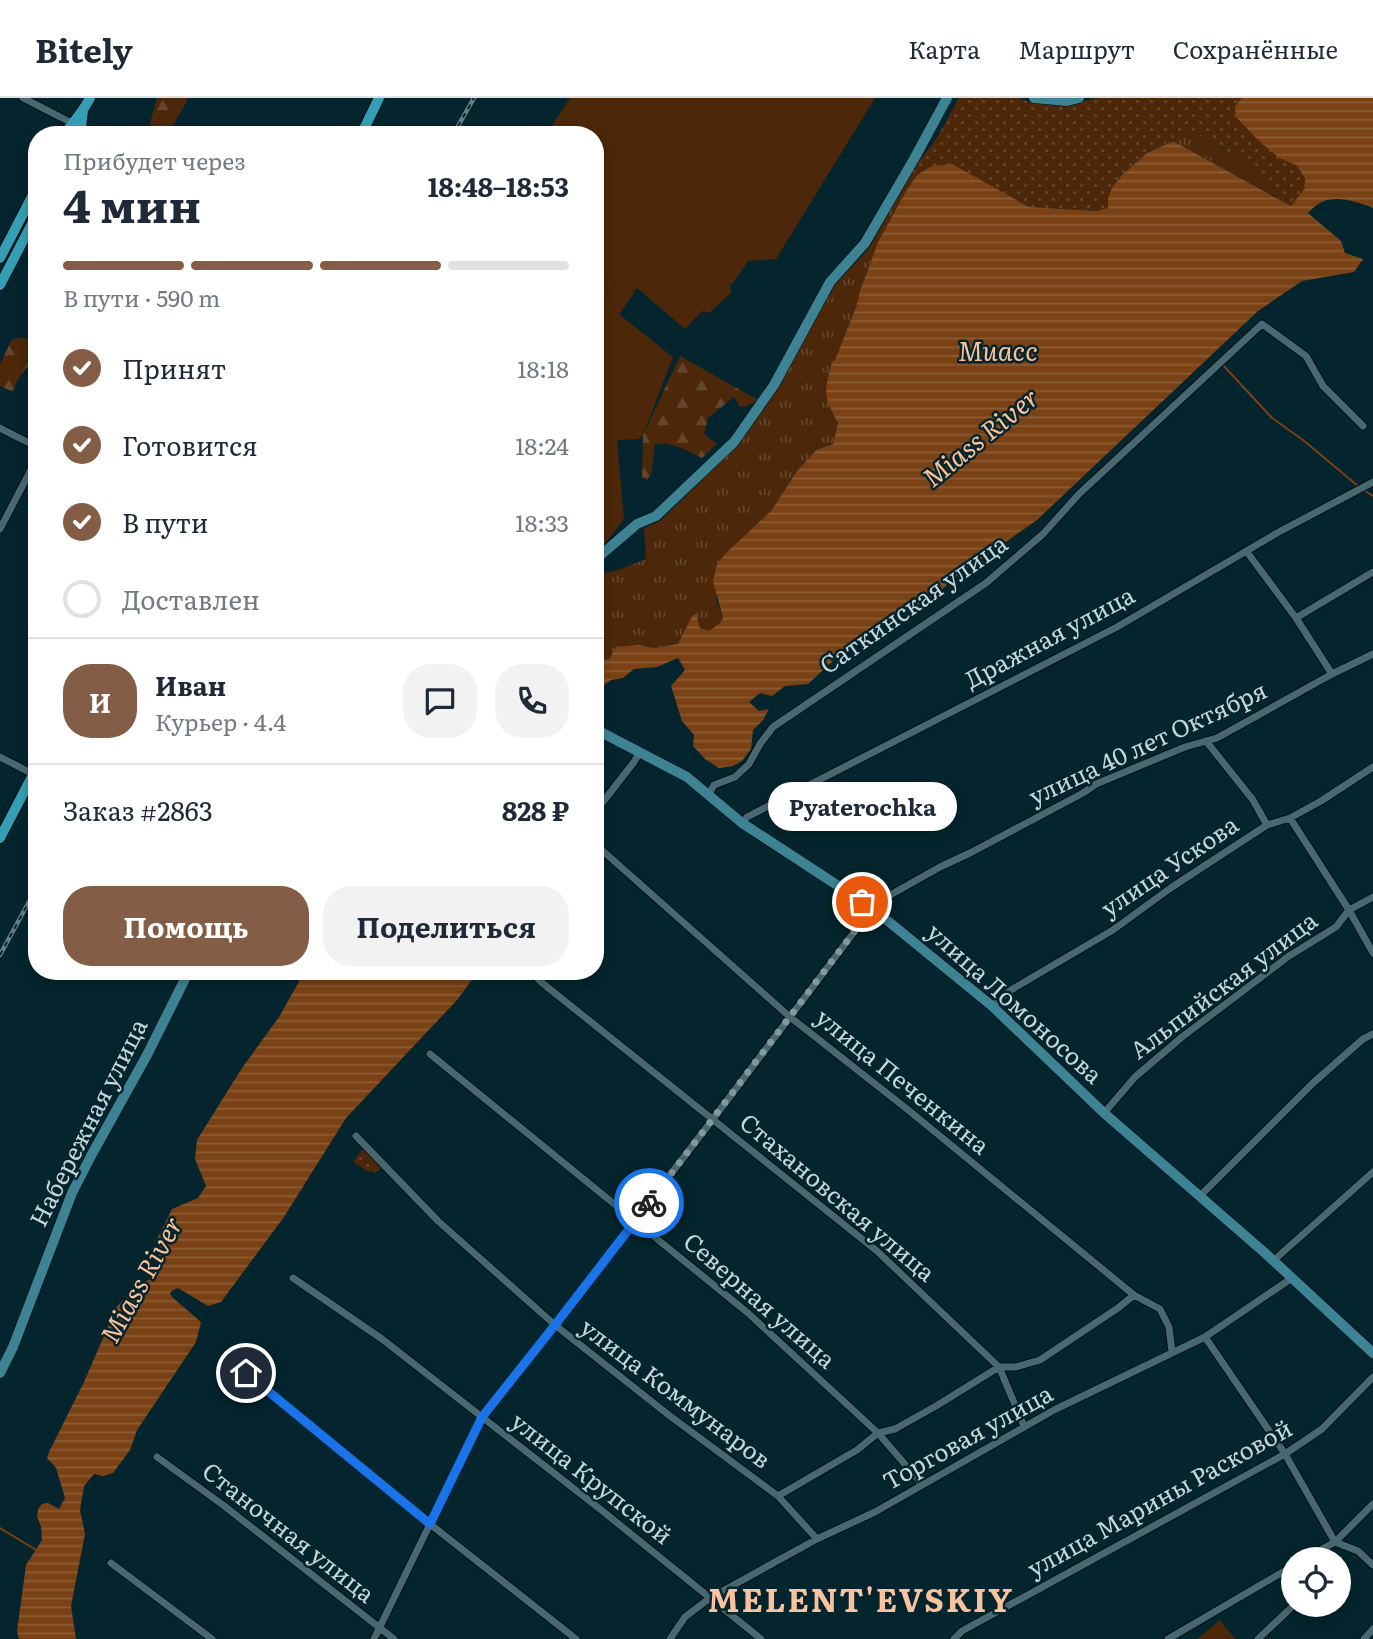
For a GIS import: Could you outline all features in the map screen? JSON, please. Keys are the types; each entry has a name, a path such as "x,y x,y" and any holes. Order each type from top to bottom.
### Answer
{"main road":[{"path":"78,126 90,98"},
{"path":"365,126 379,98"},
{"path":"0,258 28,204"},
{"path":"0,285 28,232"},
{"path":"0,838 28,784"}],"street":[{"path":"23,98 73,126"},
{"path":"604,552 637,524 656,516 734,442 774,385 830,282 865,243 915,159 947,98"},
{"path":"1034,98 1067,101 1079,98"},
{"name":"Саткинская улица","path":"709,794 714,785 735,777 749,764 773,727 986,583 1044,534 1079,494 1262,324 1306,356 1323,386 1363,426"},
{"path":"0,428 28,442"},
{"path":"0,529 28,475"},
{"name":"Дражная улица","path":"742,823 747,817 1117,627 1278,533 1373,482"},
{"path":"1247,552 1296,618 1332,674"},
{"path":"1296,618 1373,572"},
{"name":"улица 40 лет Октября","path":"374,1639 482,1417 878,902 1096,784 1185,747 1217,738 1373,653"},
{"name":"улица Ломоносова","path":"604,734 687,777 742,823 872,908 992,1006 1104,1113 1373,1353"},
{"path":"1206,741 1253,800 1267,825"},
{"path":"604,800 640,752"},
{"path":"0,757 28,767"},
{"name":"улица Ускова","path":"992,1006 1011,990 1114,930 1172,887 1267,825 1290,818 1373,767"},
{"path":"1290,818 1373,953"},
{"name":"улица Печенкина","path":"604,852 790,1017 1134,1295 1160,1309 1168,1327 1172,1352"},
{"name":"Альпийская улица","path":"1104,1113 1135,1077 1182,1037 1289,956 1336,928 1349,910 1373,897"},
{"name":"Набережная улица","path":"0,1373 13,1347 72,1193 184,980"},
{"name":"Стахановская улица","path":"540,980 877,1251 999,1367 1024,1426"},
{"path":"1199,1197 1313,1083 1363,1039 1373,1034"},
{"name":"Северная улица","path":"430,1054 748,1313 878,1433 922,1484"},
{"name":"улица Коммунаров","path":"356,1136 438,1221 555,1325 670,1416 778,1496 817,1539"},
{"path":"1273,1261 1373,1171"},
{"name":"улица Крупской","path":"293,1278 382,1339 761,1639"},
{"name":"Торговая улица","path":"670,1639 685,1617 709,1598 817,1539 875,1512 1054,1410 1205,1337 1292,1279"},
{"path":"778,1496 857,1450 878,1433 895,1429 999,1367 1016,1367 1040,1360 1134,1295"},
{"path":"1205,1337 1285,1454 1335,1542 1358,1551 1373,1565"},
{"path":"238,1359 246,1373 576,1639"},
{"name":"улица Марины Расковой","path":"954,1639 962,1631 1285,1454 1322,1429 1373,1377"},
{"name":"Станочная улица","path":"157,1457 223,1505 394,1639"},
{"path":"1328,1547 1373,1504"},
{"path":"111,1563 212,1639"},
{"path":"1168,1639 1281,1573"},
{"path":"1258,1639 1281,1617"},
{"path":"1364,1639 1373,1629"}],"green space":[{"path":"157,98 187,98 172,126 150,126"},
{"path":"570,98 875,98 776,259 748,261 730,285 731,293 709,313 702,311 685,329 637,288 627,299 604,270 604,126 552,126"},
{"path":"959,98 1019,98 1032,103 1067,105 1096,98 1242,98 1235,106 1279,157 1296,165 1305,178 1305,188 1291,206 1275,196 1262,178 1246,163 1190,132 1147,153 1123,174 1108,198 1109,208 1096,211 1029,207 995,188 917,175 906,191 902,190 911,171 935,141"},
{"path":"1191,132 1244,162 1263,179 1274,196 1173,141 1180,135"},
{"path":"902,190 906,191 878,242 856,307 832,362 829,407 838,423 833,444 816,450 797,471 771,511 727,552 716,599 723,618 720,623 709,631 700,628 695,615 692,616 679,644 654,648 639,645 604,659 604,573 646,559 644,528 660,521 737,446 777,388 835,285 869,248"},
{"path":"604,256 606,264 634,293 610,327 604,309"},
{"path":"604,284 620,315 673,357 643,435 638,439 617,440 624,519 604,545"},
{"path":"12,339 28,339 28,366 13,392 0,386 0,364"},
{"path":"680,356 758,400 740,407 734,397 708,418 704,434 717,444 702,458 673,445 655,444 651,475 647,480 642,477 643,435"},
{"path":"364,1147 382,1167 377,1172 367,1171 353,1162"},
{"path":"1220,1620 1235,1639 1197,1639"}],"water":[{"name":"Миасс","path":"1242,98 1373,98 1373,208 1334,199 1320,203 1308,213 1341,241 1345,253 1363,259 1354,272 1302,281 1258,311 1037,520 940,591 883,622 808,684 785,686 772,696 760,693 749,702 759,711 769,709 753,730 751,749 742,761 733,766 719,768 705,759 693,746 694,735 682,721 671,686 685,670 678,658 657,667 634,669 623,678 611,680 604,685 604,659 609,659 616,647 639,645 654,648 678,644 692,616 696,614 700,628 709,631 720,623 723,618 713,581 717,564 771,511 797,471 816,450 833,444 838,423 826,394 832,362 856,307 878,242 917,175 932,166 952,164 1029,207 1096,211 1108,208 1112,188 1123,174 1147,153 1173,141 1291,206 1305,188 1305,178 1296,165 1279,158 1257,139 1236,117 1235,106"},
{"path":"300,980 472,980 458,999 346,1118 284,1217 221,1302 208,1306 178,1288 170,1293 201,1322 196,1342 137,1430 130,1450 113,1473 103,1476 94,1474 84,1486 80,1510 85,1534 71,1606 76,1639 19,1639 17,1631 26,1565 42,1540 38,1509 42,1504 48,1503 59,1509 65,1498 56,1468 47,1458 49,1452 84,1382 117,1306 142,1282 158,1274 160,1265 156,1241 172,1209 198,1198 206,1186 195,1159 197,1140 242,1068 279,1017"}],"waterway":[{"path":"1222,364 1272,418 1358,486"},
{"path":"1365,491 1373,496"},
{"path":"0,1528 36,1550"}],"railway":[{"path":"458,126 474,98"},
{"path":"0,955 28,904"}],"way so far":[{"path":"649,1203 872,908 862,902"}],"place":[{"name":"Pyaterochka","path":"862,902"}],"district":[{"name":"MELENT'EVSKIY","path":"861,1601"}],"route":[{"path":"246,1373 430,1524 482,1417 649,1203"}],"water label":[{"name":"Miass River","path":"981,438"},
{"name":"Miass River","path":"142,1280"}]}
